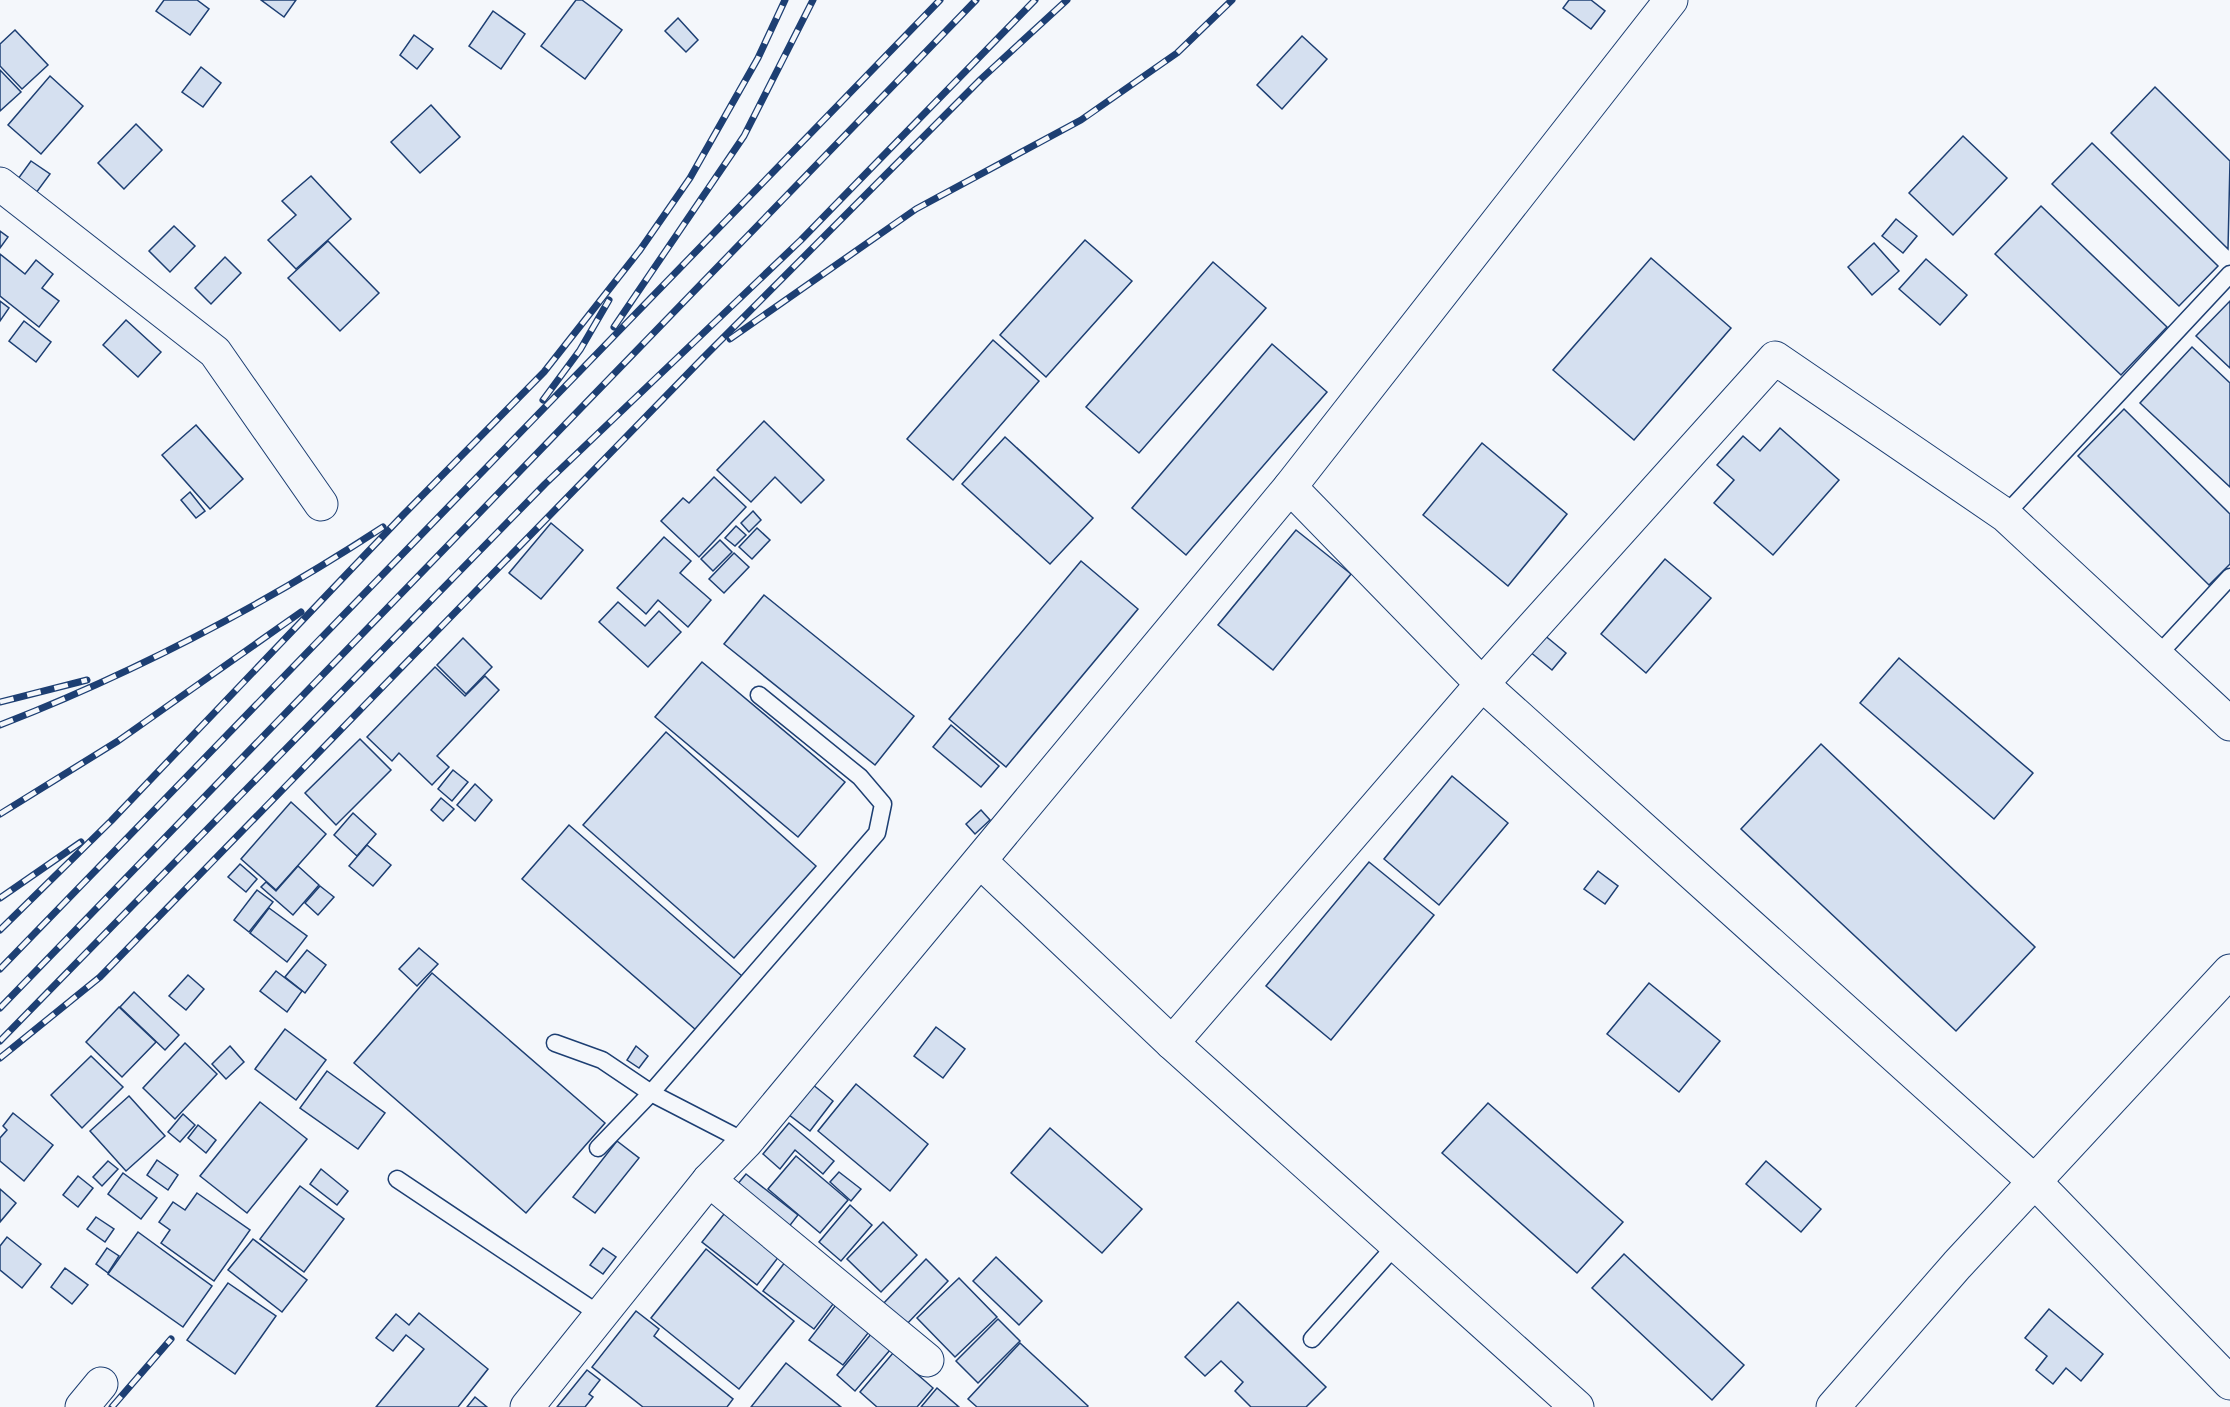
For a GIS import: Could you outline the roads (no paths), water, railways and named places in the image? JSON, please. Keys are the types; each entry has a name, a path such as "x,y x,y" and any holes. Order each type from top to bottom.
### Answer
{"street":[{"path":"527,1407 602,1316 709,1179 746,1142 1290,488 1671,0"},
{"path":"0,184 215,352 321,504"},
{"path":"1173,1043 1482,684 1775,358 2005,515 2230,724"},
{"path":"1290,488 1482,684 2035,1182 2230,1383"},
{"path":"980,861 1173,1043 1577,1407"},
{"path":"1833,1407 1958,1265 2230,971"},
{"path":"709,1179 927,1360"}],"lane":[{"path":"2005,515 2230,274"},
{"path":"2157,656 2230,577"},
{"path":"598,1148 651,1093 877,833 883,804 860,777 759,696"},
{"path":"555,1043 602,1060 651,1093 746,1142"},
{"path":"397,1179 602,1316"},
{"path":"1312,1339 1396,1245"}],"railway":[{"path":"0,930 111,821 403,515 544,372 640,250 690,178 758,58 785,0"},
{"path":"614,327 744,136 813,0"},
{"path":"0,969 940,0"},
{"path":"0,1008 976,0"},
{"path":"0,1041 545,484 801,240 1035,0"},
{"path":"0,1058 100,977 701,360 981,79 1067,0"},
{"path":"730,339 916,209 1081,120 1177,53 1232,0"},
{"path":"543,400 580,350 609,300"},
{"path":"0,725 99,683 196,636 291,584 383,527"},
{"path":"0,814 118,741 301,612"},
{"path":"0,702 87,680"},
{"path":"0,898 81,842"},
{"path":"112,1407 171,1339"}]}
